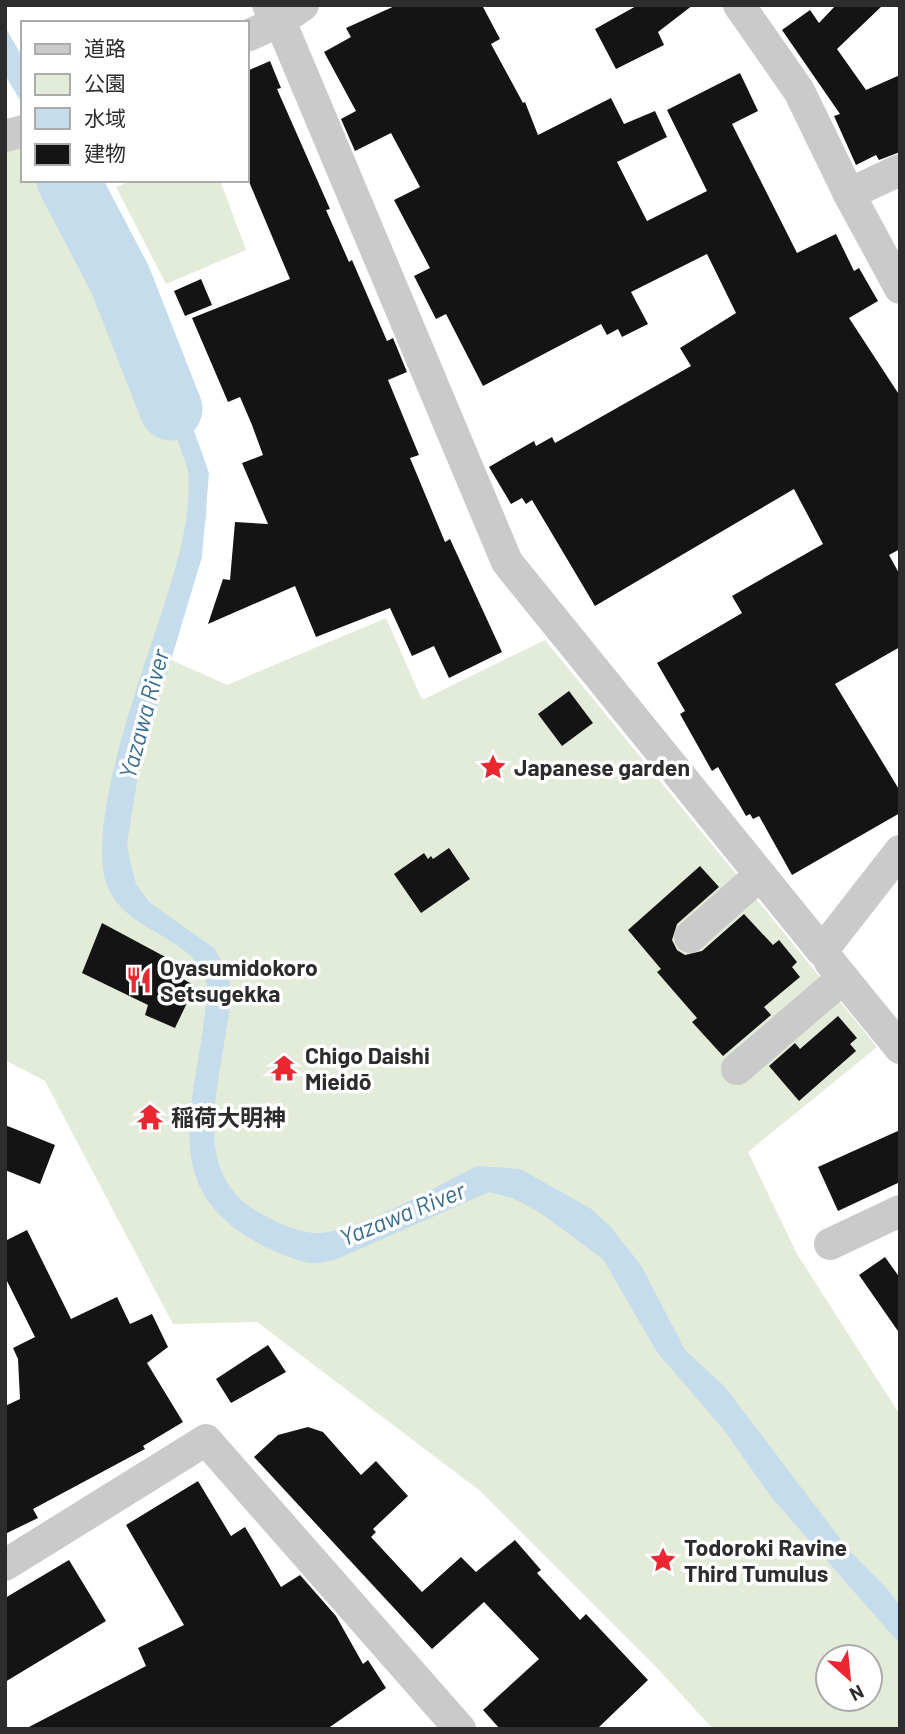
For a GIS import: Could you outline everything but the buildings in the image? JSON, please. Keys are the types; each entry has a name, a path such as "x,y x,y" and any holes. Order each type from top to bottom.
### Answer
{"street":[{"path":"739,5 799,91 849,194 900,288"},
{"path":"248,35 284,11 507,562 900,1048"},
{"path":"849,194 900,170"},
{"path":"822,951 900,851"},
{"path":"690,937 760,875"},
{"path":"737,1069 843,978"},
{"path":"830,1244 900,1212"},
{"path":"5,1564 206,1440 460,1729"}],"green space":[{"path":"21,146 21,182 87,182 113,230 204,470 207,517 167,658 227,685 386,618 422,700 545,640 877,1047 748,1152 797,1254 900,1415 900,1729 713,1729 659,1670 479,1490 257,1322 173,1324 45,1081 5,1060 5,152"},
{"path":"128,182 221,182 246,250 166,284 116,187"}],"water":[{"path":"5,27 21,55 21,102 5,75"},
{"path":"62,182 88,182 144,290 209,473 202,557 140,763 127,844 136,884 149,902 214,948 225,967 230,985 230,1006 214,1118 217,1157 224,1178 237,1195 255,1210 286,1226 312,1233 337,1230 378,1216 477,1166 520,1169 590,1208 610,1226 642,1267 685,1350 725,1387 848,1549 900,1606 900,1644 772,1498 724,1430 657,1352 603,1259 539,1212 512,1198 489,1192 337,1259 314,1263 272,1250 251,1239 226,1221 209,1202 197,1181 189,1134 208,990 201,969 188,954 134,918 118,903 107,884 102,857 103,827 115,763 179,555 186,522 189,487 188,470 126,289"}],"waterway":[{"name":"Yazawa River","path":"69,182 120,279 171,409"}],"place":[{"name":"Japanese garden","path":"493,767"},
{"name":"Oyasumidokoro Setsugekka","path":"139,980"},
{"name":"Chigo Daishi Mieidō","path":"284,1068"},
{"name":"稲荷大明神","path":"150,1117"},
{"name":"Todoroki Ravine Third Tumulus","path":"663,1560"}]}
